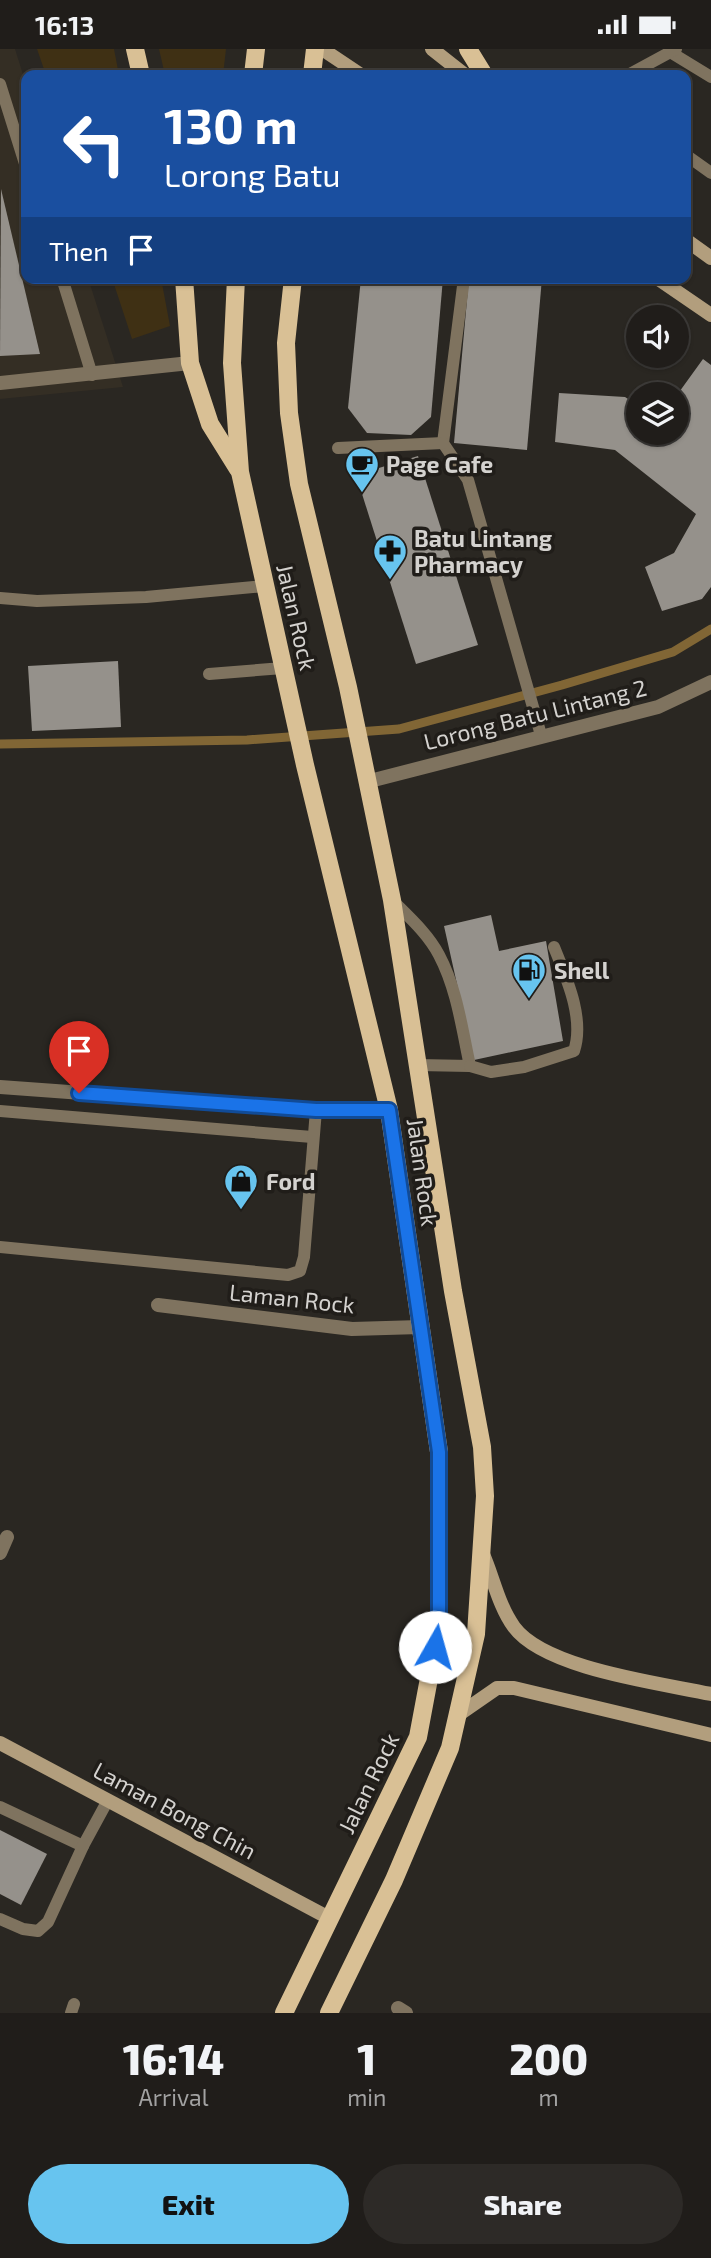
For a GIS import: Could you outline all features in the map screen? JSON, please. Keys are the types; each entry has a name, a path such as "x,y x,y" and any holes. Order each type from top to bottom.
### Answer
{"main road":[{"path":"135,49 140,70"},
{"path":"254,70 256,49"},
{"path":"313,70 315,49"},
{"path":"468,49 481,70"},
{"path":"184,284 190,363 210,424 240,472"},
{"name":"Jalan Rock","path":"236,284 232,363 240,472 305,765 389,1110 439,1452 439,1625 418,1737 284,2013"},
{"name":"Jalan Rock","path":"292,284 286,343 289,413 299,484 348,687 392,900 453,1291 482,1447 485,1496 476,1634 450,1748 394,1880 329,2013"},
{"path":"286,343 304,284"}],"street":[{"path":"322,49 354,70"},
{"path":"432,49 459,70"},
{"path":"691,244 711,258"},
{"path":"666,284 711,315"},
{"path":"0,383 190,363"},
{"name":"Lorong Batu Lintang 2","path":"366,782 658,707 711,682"},
{"path":"0,1087 316,1110 389,1110"},
{"name":"Laman Rock","path":"158,1305 352,1329 420,1327"},
{"path":"0,1553 7,1537"},
{"path":"481,1551 513,1626 539,1648 573,1663 711,1693"},
{"path":"458,1714 497,1688 514,1688 711,1735"},
{"name":"Laman Bong Chin","path":"0,1743 329,1918"}],"lane":[{"path":"637,70 673,51 711,77"},
{"path":"0,84 21,151"},
{"path":"691,159 711,173"},
{"path":"63,284 92,375"},
{"path":"463,284 443,443 468,480 541,735"},
{"path":"338,449 443,443"},
{"path":"0,598 37,601 132,597 265,586"},
{"path":"209,674 283,668"},
{"path":"392,900 425,933 439,954 454,991 470,1066"},
{"path":"418,1065 470,1066 491,1072 524,1067 574,1051 577,1042 573,992 554,947"},
{"path":"0,1247 288,1275 300,1271 304,1257 316,1110"},
{"path":"0,1111 312,1137"},
{"path":"0,1919 23,1929 38,1931 48,1922 83,1846 108,1800"},
{"path":"0,1807 83,1846"}],"shaded area":[{"path":"0,49 15,49 22,70 21,284 90,284 123,387 0,399"},
{"path":"37,49 114,49 118,70 44,70"},
{"path":"159,49 226,49 224,70 164,70"},
{"path":"114,284 162,284 170,326 132,339"}],"building":[{"path":"1,189 21,274 21,284 23,284 40,354 0,356"},
{"path":"360,284 442,284 431,417 411,435 367,433 348,408"},
{"path":"468,284 541,284 527,450 454,443"},
{"path":"703,359 711,365 711,587 702,599 662,611 645,567 674,553 696,514 615,450 555,442 559,393 626,398 626,445 689,445 689,382 686,382"},
{"path":"418,456 478,645 416,664 356,475"},
{"path":"118,661 121,727 32,731 28,666"},
{"path":"491,915 499,951 546,941 563,1041 474,1060 444,926"},
{"path":"0,1830 47,1854 21,1905 0,1894"}],"waterway":[{"path":"0,744 247,740 399,729 673,652 711,629"}],"place":[{"name":"Page Cafe","path":"362,494"},
{"name":"Batu Lintang Pharmacy","path":"390,581"},
{"name":"Shell","path":"529,1000"},
{"name":"Ford","path":"241,1211"}],"route":[{"path":"79,1093 316,1110 389,1110 439,1452 439,1625 435,1647"}]}
